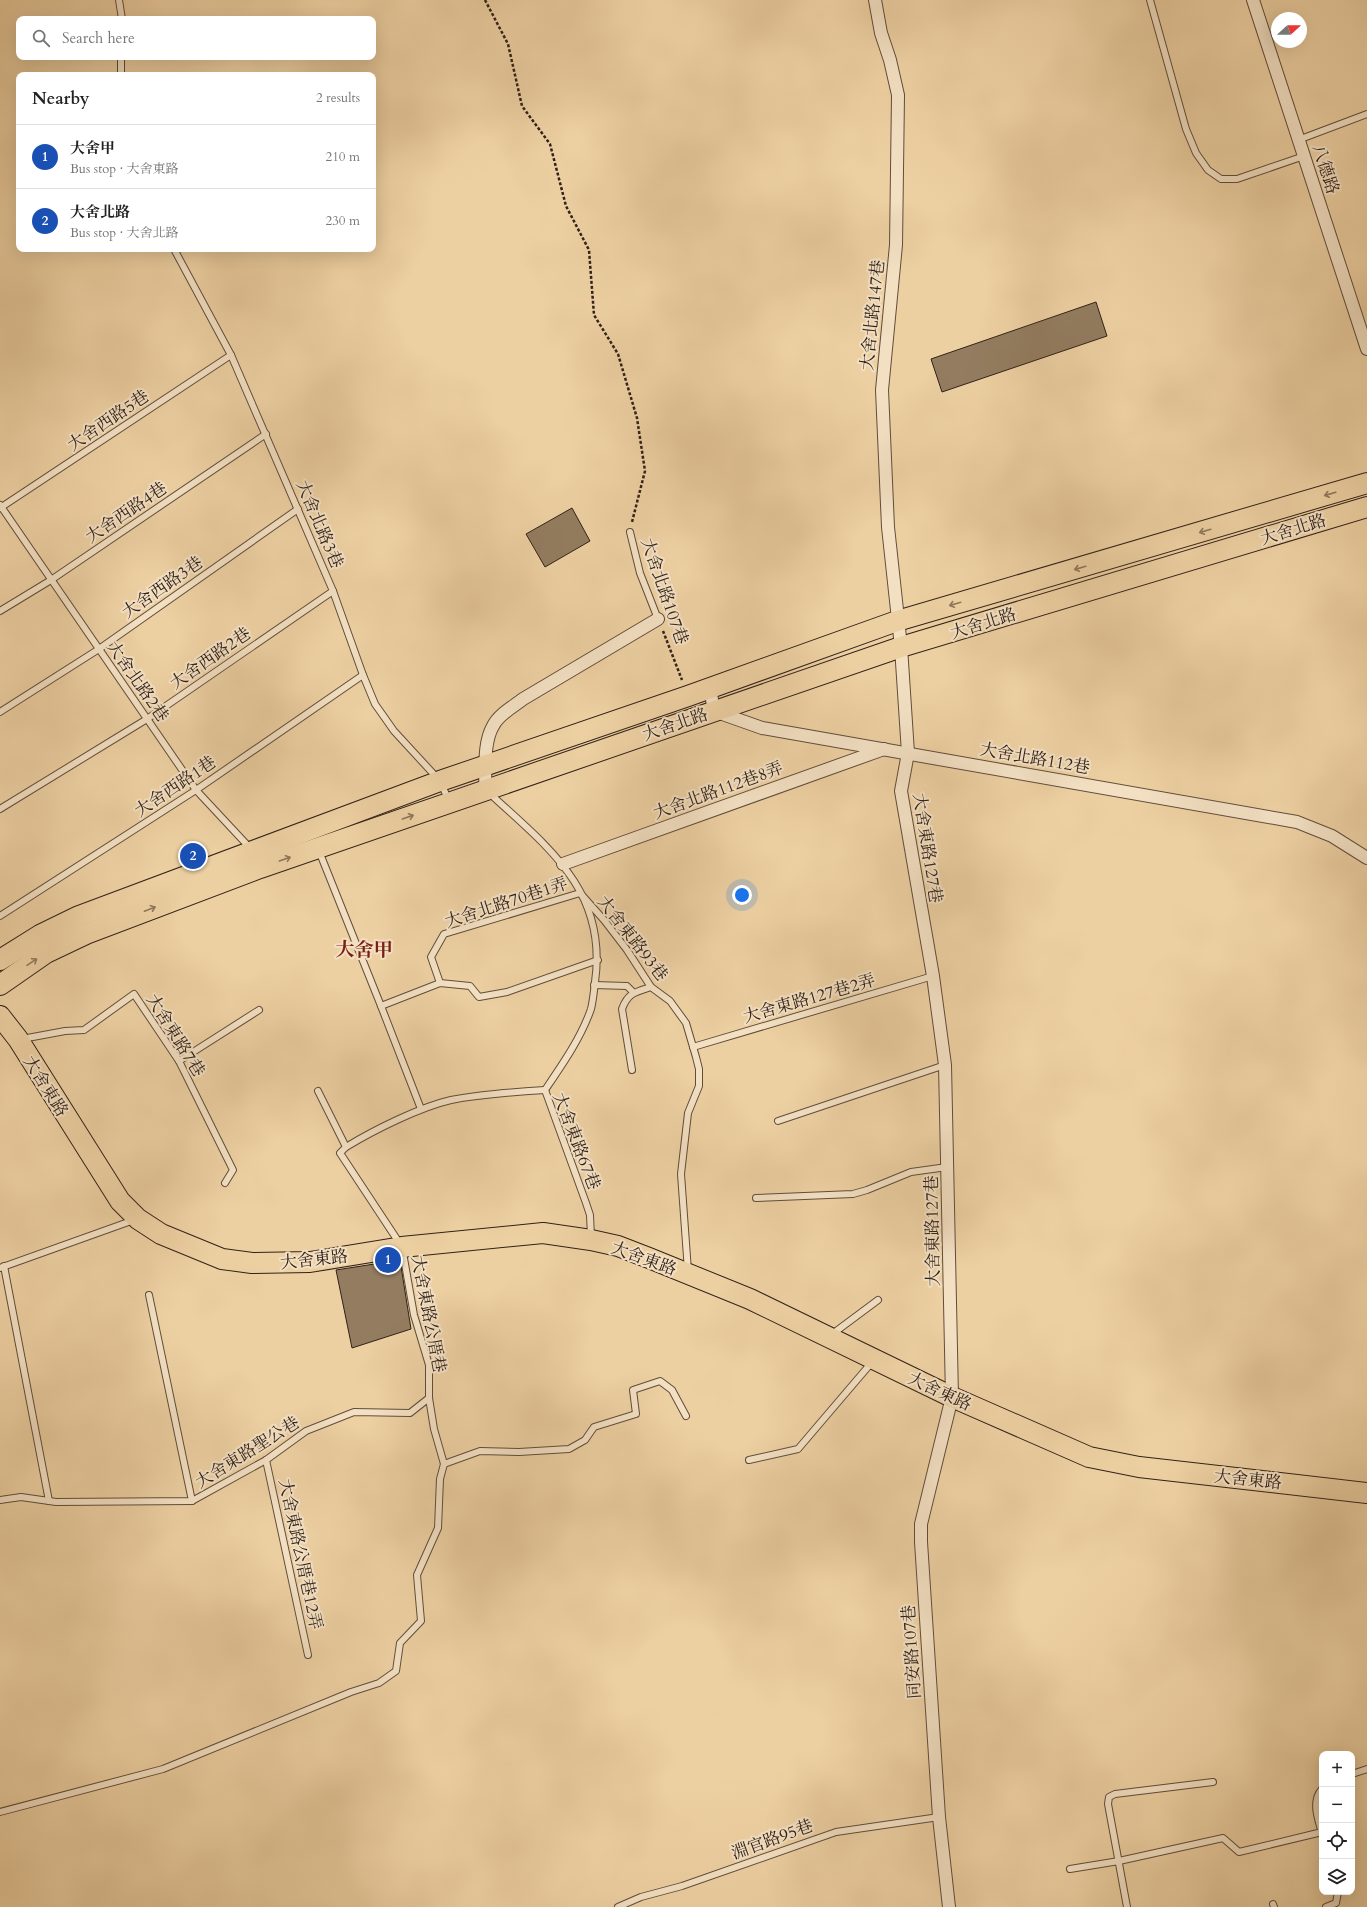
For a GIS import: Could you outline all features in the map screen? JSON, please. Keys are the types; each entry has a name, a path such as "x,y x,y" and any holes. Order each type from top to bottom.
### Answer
{"main road":[{"name":"大舍北路","path":"2,975 86,934 256,859 315,838 449,802 485,790 714,711 899,634 1367,483"},
{"name":"大舍北路","path":"315,838 440,781 710,688 899,634 1367,507"},
{"name":"大舍東路","path":"0,1016 18,1040 104,1179 120,1201 138,1219 161,1234 222,1259 252,1263 310,1262 402,1247 543,1233 591,1240 618,1246 750,1299 952,1397 1090,1457 1114,1463 1367,1494"}],"street":[{"name":"大舍北路147巷","path":"876,0 881,33 890,60 898,95 896,245 882,390 888,527 899,634"},
{"name":"八德路","path":"1253,0 1367,349"},
{"path":"485,790 488,740 493,725 502,715 523,699 658,619"},
{"name":"大舍東路127巷","path":"899,634 908,753 901,791 933,976 945,1065 952,1397"},
{"path":"710,688 714,711"},
{"name":"大舍北路112巷","path":"714,711 762,728 1297,822 1332,836 1367,858"},
{"name":"大舍北路112巷8弄","path":"563,864 885,749"},
{"name":"同安路107巷","path":"949,1907 939,1817 921,1524 952,1397"}],"lane":[{"path":"119,0 122,16"},
{"path":"1150,0 1186,130 1196,153 1208,170 1221,179 1238,179 1304,156"},
{"path":"121,60 121,72"},
{"path":"1298,140 1367,114"},
{"name":"大舍北路3巷","path":"176,252 231,355 266,434 333,591 375,704 394,731 440,781 449,802"},
{"name":"大舍西路5巷","path":"1,507 231,355"},
{"name":"大舍西路4巷","path":"0,611 51,580 266,434"},
{"name":"大舍北路2巷","path":"1,507 196,790 256,859"},
{"name":"大舍西路3巷","path":"0,712 99,649 298,509"},
{"name":"大舍北路107巷","path":"630,532 640,573 658,619"},
{"name":"大舍西路2巷","path":"0,810 147,719 333,591"},
{"name":"大舍西路1巷","path":"0,916 196,790 363,675"},
{"path":"485,790 540,839 563,864 591,914 594,926 598,960 591,1008 576,1042 545,1090"},
{"path":"315,838 420,1109"},
{"name":"大舍北路70巷1弄","path":"440,983 431,957 444,934 580,893"},
{"name":"大舍東路93巷","path":"580,893 604,920 627,950 651,987 670,1001 686,1023 694,1047 699,1069 699,1086 688,1113 681,1174 688,1274"},
{"path":"381,1006 440,983 470,986 479,997 507,992 598,960"},
{"name":"大舍東路127巷2弄","path":"694,1047 933,976"},
{"path":"594,985 627,986 634,992"},
{"path":"632,1070 622,1009 626,1000 634,992 651,987"},
{"name":"大舍東路7巷","path":"18,1040 65,1031 84,1030 134,994 179,1061 233,1170 225,1183"},
{"path":"179,1061 259,1010"},
{"path":"778,1121 945,1065"},
{"name":"大舍東路67巷","path":"346,1147 420,1109 450,1100 497,1093 545,1090 590,1215 591,1240"},
{"path":"318,1091 346,1147 340,1153 402,1247"},
{"path":"756,1198 853,1194 867,1190 911,1172 947,1167"},
{"path":"49,1501 2,1267 138,1219"},
{"name":"大舍東路公厝巷","path":"402,1247 414,1315 428,1365 429,1398 434,1429 444,1464"},
{"path":"149,1295 192,1501"},
{"path":"829,1337 878,1300"},
{"path":"749,1460 798,1449 874,1360"},
{"path":"0,1812 163,1769 351,1692 379,1683 396,1671 400,1643 421,1621 417,1575 438,1528 440,1479 444,1464 480,1451 519,1452 569,1449 585,1440 594,1427 636,1414 633,1390 660,1381 672,1390 686,1416"},
{"name":"大舍東路聖公巷","path":"0,1500 21,1497 49,1501 192,1501 266,1460 306,1430 354,1412 410,1413 429,1398"},
{"name":"大舍東路公厝巷12弄","path":"266,1460 308,1655"},
{"path":"1355,1773 1367,1770"},
{"path":"1127,1907 1108,1804 1109,1797 1115,1794 1214,1782"},
{"path":"1319,1793 1316,1809 1319,1821"},
{"name":"淵官路95巷","path":"618,1907 641,1897 682,1886 836,1832 939,1817"},
{"path":"1070,1869 1119,1861 1223,1838 1239,1852 1319,1834"},
{"path":"1326,1907 1336,1903 1337,1895"}],"path":[{"name":"大舍北路107巷","path":"484,0 508,44 522,106 550,144 566,206 589,250 594,315 618,354 637,418 645,471 630,532"},
{"name":"大舍北路107巷","path":"658,619 688,696"}],"building":[{"path":"1096,302 1107,336 942,392 931,359"},
{"path":"572,508 590,541 545,567 526,534"},
{"path":"400,1260 411,1329 352,1348 336,1270"}],"place":[{"name":"大舍北路","path":"193,856"},
{"name":"大舍甲","path":"388,1260"}],"district":[{"name":"大舍甲","path":"364,949"}]}
